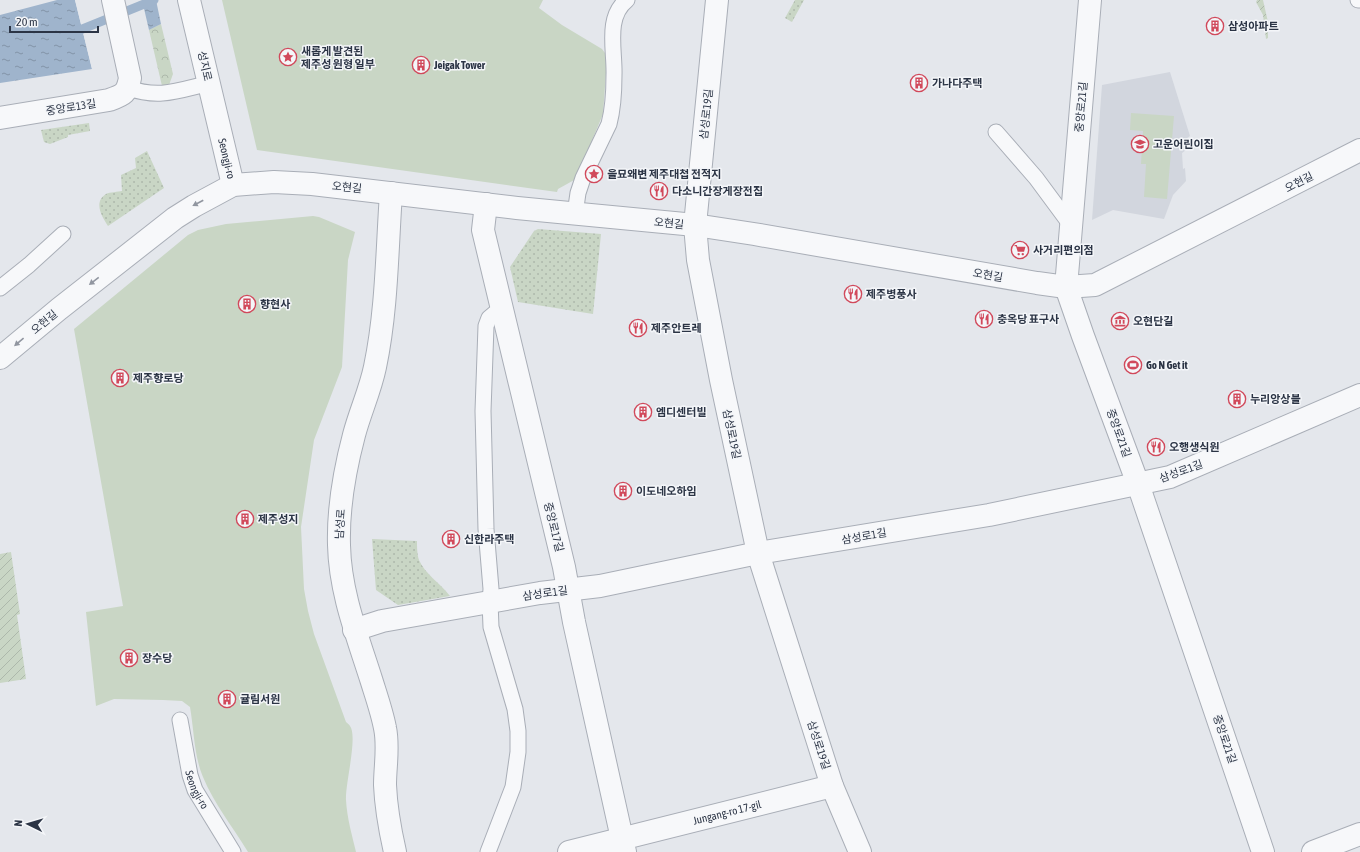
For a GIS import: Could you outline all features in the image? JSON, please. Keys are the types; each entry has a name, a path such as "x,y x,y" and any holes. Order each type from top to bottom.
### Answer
{"street":[{"path":"113,0 129,83"},
{"name":"성지로","path":"189,0 221,131"},
{"name":"삼성로19길","path":"717,0 695,225 698,260 721,380 758,553 832,786 860,852"},
{"name":"중앙로21길","path":"1090,0 1070,224 1066,287 1138,484 1263,852"},
{"name":"중앙로13길","path":"0,118 109,100 122,95 129,83"},
{"name":"Seongji-ro","path":"221,131 233,185"},
{"name":"오현길","path":"0,358 59,309 175,218 233,185 274,182 312,184 575,214 695,225 816,244 1066,287 1095,285 1360,150"},
{"name":"남성로","path":"391,193 379,344 370,386 353,442 347,470 339,545 341,577 345,599 378,699 385,728 387,740 386,796 388,818 395,852"},
{"name":"중앙로17길","path":"486,204 483,230 562,560 577,638 623,845"},
{"name":"삼성로1길","path":"354,630 382,621 540,592 600,586 758,553 989,515 1170,477 1360,395"},
{"name":"Jungang-ro 17-gil","path":"569,852 623,845 832,786"},
{"path":"1313,852 1360,834"}],"lane":[{"path":"575,214 578,193 583,178 611,116 614,74 614,26 619,9 627,0"},
{"path":"129,83 147,94 157,94 202,85"},
{"path":"996,132 1036,178 1070,224"},
{"path":"0,288 29,265 62,234"},
{"path":"488,852 513,787 518,752 518,731 515,709 491,627 491,589 486,530 483,411 484,350 486,326 489,318 501,308"},
{"name":"Seongji-ro","path":"180,720 190,775 195,790 233,852"}],"shaded area":[{"name":"고운어린이집","path":"1170,72 1190,136 1181,142 1186,150 1182,153 1183,169 1185,168 1186,181 1173,195 1164,219 1113,210 1092,220 1102,85"}],"green space":[{"path":"222,0 543,0 539,8 562,25 602,49 605,53 607,59 603,114 576,179 558,189 557,192 257,150"},
{"path":"795,0 804,0 792,22 785,18"},
{"path":"1257,0 1263,0 1268,22 1268,38 1266,39 1263,15 1256,2"},
{"path":"161,24 173,74 169,85 162,86 149,30"},
{"path":"1131,113 1174,116 1167,199 1144,197 1146,164 1141,164 1143,131 1130,130"},
{"path":"89,123 90,131 68,135 68,137 50,144 44,142 41,130"},
{"path":"147,151 164,188 108,226 100,210 99,205 102,197 106,194 122,191 121,175 136,168 135,158"},
{"name":"제주성지","path":"313,216 319,217 355,232 348,260 342,367 314,440 301,527 304,589 308,611 314,634 346,722 350,725 352,732 353,740 346,800 356,852 248,852 218,806 203,777 196,752 190,707 182,701 114,699 96,706 86,612 123,606 74,329 188,235 198,230 226,224"},
{"path":"538,229 601,234 593,314 518,302 510,267 534,231"},
{"path":"372,539 417,541 419,560 422,565 450,596 398,605 376,590"},
{"path":"11,552 20,614 17,615 26,679 0,683 0,554"}],"water":[{"path":"57,0 75,0 92,69 0,83 0,15"},
{"path":"142,0 156,0 161,24 149,30"}],"pier":[{"path":"75,0 77,0 94,69 92,69"}],"waterway":[{"path":"72,32 154,0"}],"place":[{"name":"삼성아파트","path":"1215,26"},
{"name":"새롭게 발견된 제주성 원형 일부","path":"288,57"},
{"name":"Jeigak Tower","path":"421,65"},
{"name":"가나다주택","path":"919,83"},
{"name":"고운어린이집","path":"1140,144"},
{"name":"을묘왜변 제주대첩 전적지","path":"594,174"},
{"name":"다소니간장게장전집","path":"659,191"},
{"name":"사거리편의점","path":"1020,250"},
{"name":"제주병풍사","path":"853,294"},
{"name":"향현사","path":"247,304"},
{"name":"충옥당 표구사","path":"984,319"},
{"name":"오현단길","path":"1120,321"},
{"name":"제주안트레","path":"638,328"},
{"name":"Go N Get it","path":"1133,365"},
{"name":"제주향로당","path":"120,378"},
{"name":"누리앙상블","path":"1237,399"},
{"name":"엠디센터빌","path":"643,412"},
{"name":"오행생식원","path":"1156,447"},
{"name":"이도네오하임","path":"623,491"},
{"name":"제주성지","path":"245,519"},
{"name":"신한라주택","path":"451,539"},
{"name":"장수당","path":"129,658"},
{"name":"귤림서원","path":"227,699"}]}
